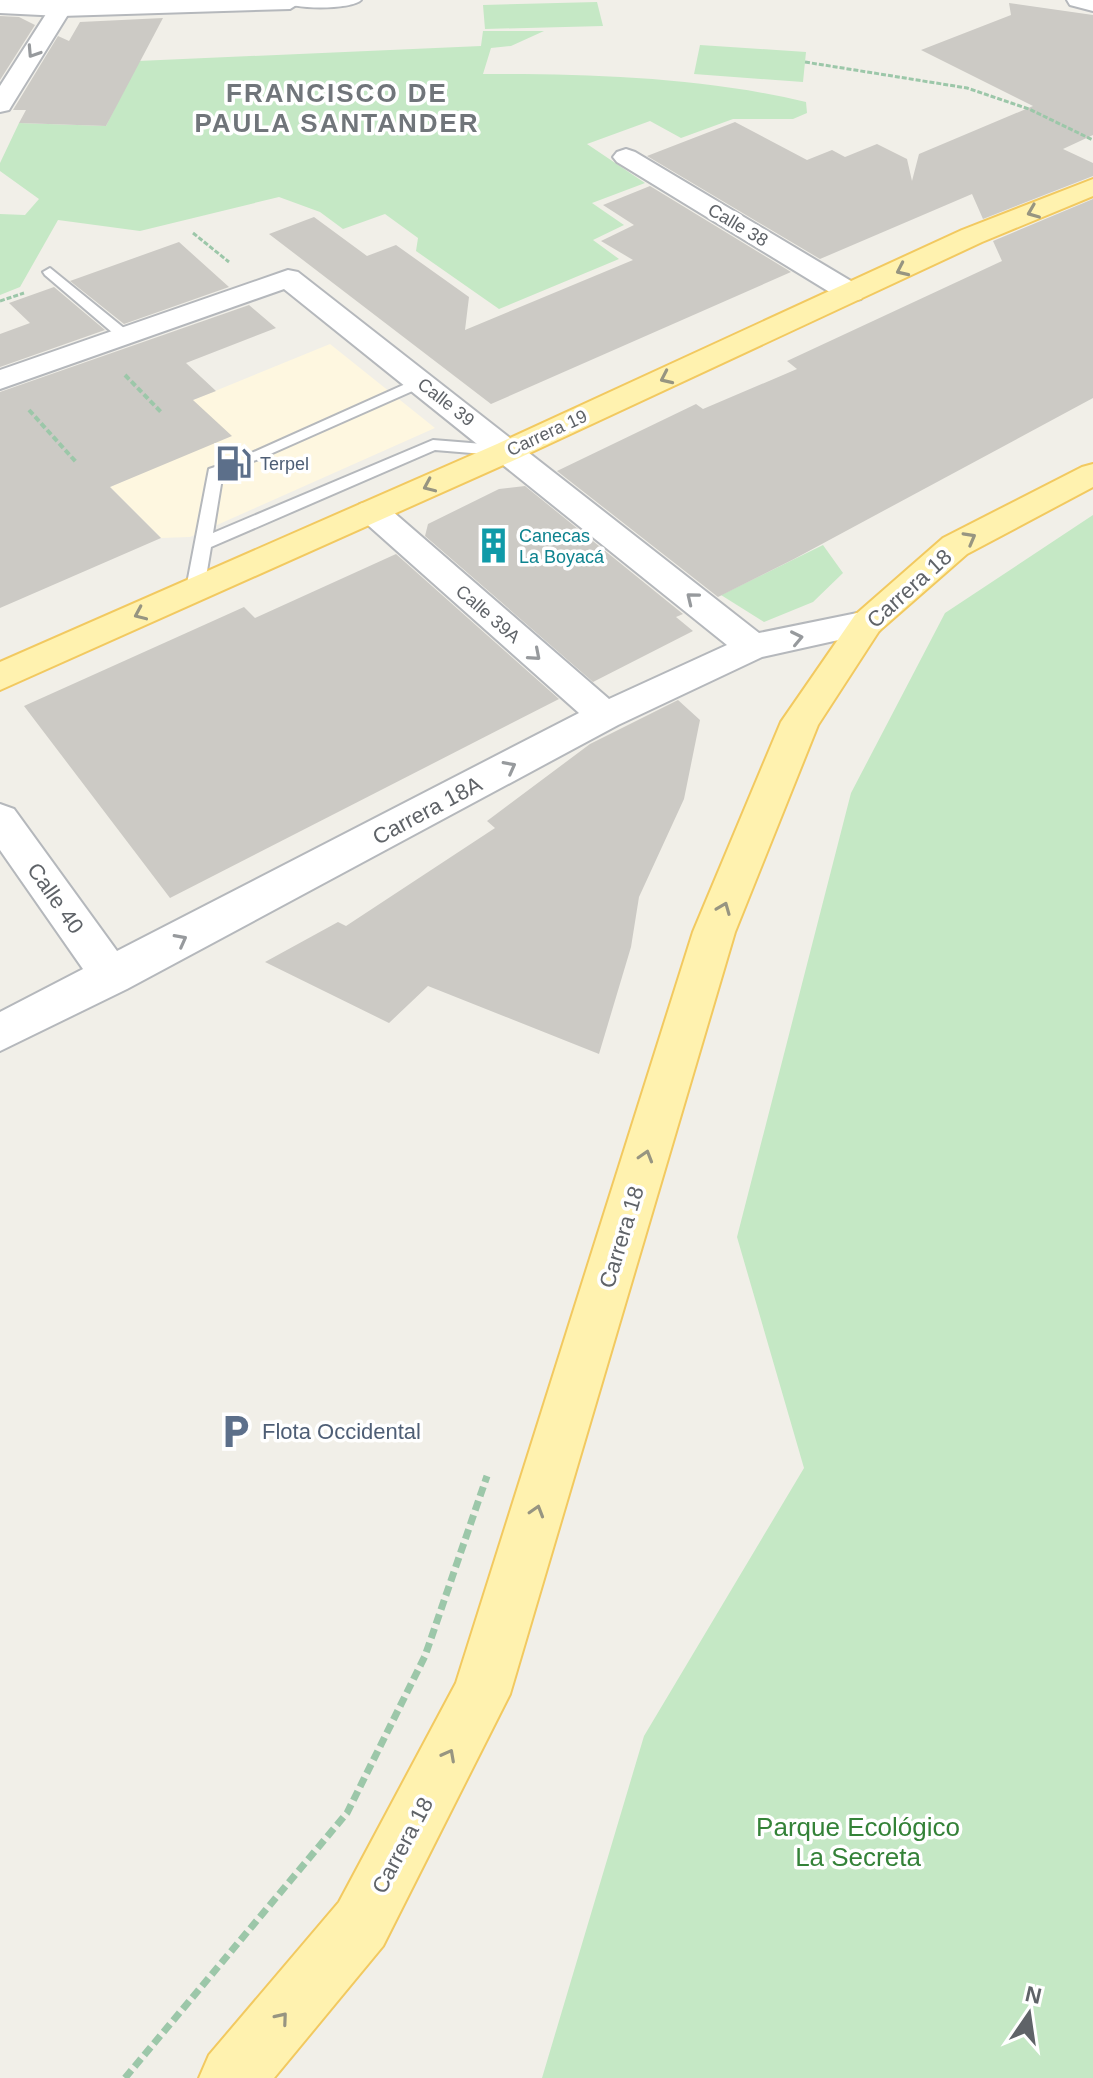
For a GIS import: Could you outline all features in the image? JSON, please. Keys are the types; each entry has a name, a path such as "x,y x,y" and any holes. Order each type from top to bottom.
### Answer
{"main road":[{"name":"Carrera 19","path":"0,677 508,451 972,236 1093,187"},
{"name":"Carrera 18","path":"232,2078 361,1924 481,1694 714,932 800,722 867,623 955,546 1093,474"}],"street":[{"path":"0,6 350,0"},
{"path":"1078,0 1093,4"},
{"path":"0,105 64,4"},
{"name":"Calle 38","path":"626,157 851,293"},
{"name":"Calle 39","path":"125,336 288,278 753,647"},
{"path":"1,379 125,336"},
{"name":"Calle 39A","path":"372,511 605,716"},
{"name":"Carrera 18A","path":"0,1033 605,716 753,647 867,623"},
{"name":"Calle 40","path":"0,819 112,977"}],"lane":[{"path":"50,272 125,336"},
{"path":"253,456 421,382"},
{"path":"203,544 433,445 508,451"},
{"path":"195,589 215,472"}],"path":[{"path":"805,62 967,88 1029,109 1093,140"},
{"path":"1,379 76,462"}],"shaded area":[{"path":"330,344 435,428 190,537 161,538 110,487 130,478 93,441"}],"green space":[{"path":"597,2 603,26 485,29 483,5"},
{"path":"483,31 544,31 511,46 491,48 483,74 605,76 686,82 806,102 807,113 793,119 733,119 681,138 650,121 587,144 645,183 592,203 624,225 593,240 619,259 499,309 416,251 418,238 385,214 343,229 320,212 279,197 140,231 58,220 20,287 0,295 0,214 25,215 39,199 0,171 0,163 19,123 106,126 138,61 481,46"},
{"path":"700,45 806,52 803,82 694,74"},
{"name":"Parque Ecológico La Secreta","path":"1093,515 1093,2078 542,2078 644,1736 804,1468 737,1237 851,793 945,613"},
{"path":"823,545 843,573 813,602 764,622 721,595"}],"building":[{"path":"1009,3 1093,15 1093,135 1063,149 1093,163 1093,176 983,219 972,194 820,259 647,156 735,122 807,160 832,150 845,157 877,144 907,159 912,181 919,154 1033,106 921,50 1011,15"},
{"path":"0,16 19,17 35,25 0,80"},
{"path":"163,18 106,126 19,123 26,110 13,110 58,36 69,41 80,22"},
{"path":"650,186 791,272 491,404 269,234 314,217 367,256 396,245 469,297 465,330 633,260 601,241 634,225 603,205"},
{"path":"1093,199 1093,398 794,559 718,597 557,471 696,404 703,409 797,369 787,361 1002,261 993,241"},
{"path":"179,242 229,287 124,324 70,281"},
{"path":"54,287 105,330 0,367 0,334 30,323 9,303"},
{"path":"249,305 276,328 186,363 216,391 193,400 232,436 110,487 161,538 0,608 0,392"},
{"path":"525,486 683,614 676,617 693,631 593,682 425,536 428,524 499,489"},
{"path":"396,554 559,699 170,898 24,706 244,607 255,618"},
{"path":"678,700 700,720 684,799 639,897 631,947 599,1054 428,986 389,1023 265,962 338,922 346,926 495,828 487,821 590,744"}],"place":[{"name":"Terpel","path":"234,464"},
{"name":"Canecas La Boyacá","path":"493,546"},
{"name":"Flota Occidental","path":"236,1431"}],"district":[{"name":"FRANCISCO DE PAULA SANTANDER","path":"337,108"}]}
